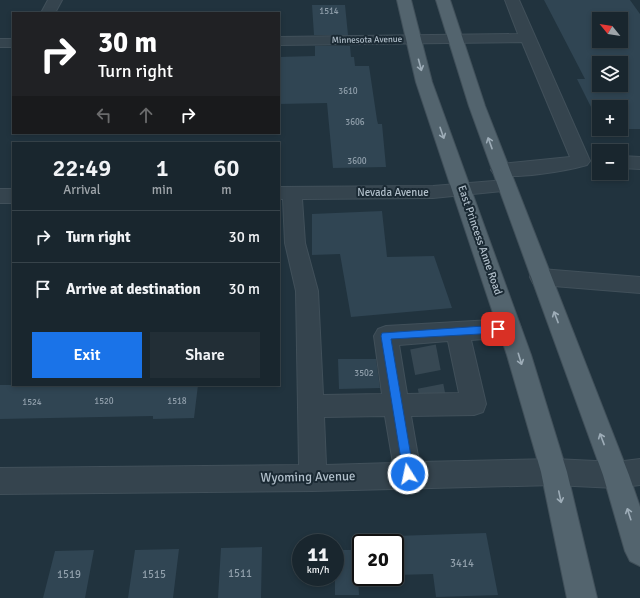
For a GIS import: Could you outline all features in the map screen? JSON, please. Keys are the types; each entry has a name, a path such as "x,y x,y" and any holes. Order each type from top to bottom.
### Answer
{"main road":[{"name":"East Princess Anne Road","path":"404,0 424,82 510,328 554,472 582,598"},
{"path":"443,0 503,178 541,277 628,474 640,551"}],"street":[{"path":"49,12 55,0"},
{"path":"512,0 527,38 590,161"},
{"name":"Minnesota Avenue","path":"280,41 527,38"},
{"path":"0,43 12,43"},
{"name":"Nevada Avenue","path":"285,193 433,192 462,189 503,178 532,168 590,161"},
{"path":"628,162 640,163"},
{"path":"285,193 307,292 313,478"},
{"path":"0,196 12,196"},
{"path":"541,277 640,285"},
{"path":"408,474 386,336 422,340 457,331 510,328"},
{"path":"310,406 396,405 434,402 474,404 457,331"},
{"name":"Wyoming Avenue","path":"0,482 313,478 408,474 554,472 628,474"}],"building":[{"path":"544,0 630,0 640,14 640,129 628,129 628,100 592,100 592,109 577,79 585,79"},
{"path":"312,5 345,5 348,35 314,35"},
{"path":"315,46 350,46 351,57 354,57 355,66 369,66 377,120 378,124 382,124 386,167 333,168 327,103 280,104 280,57 315,56"},
{"path":"382,211 387,257 434,256 452,308 351,317 340,254 312,255 312,214"},
{"path":"338,359 376,359 380,388 339,389"},
{"path":"0,385 198,386 194,418 153,419 153,416 0,419"},
{"path":"486,533 498,595 436,597 433,574 404,575 404,536"},
{"path":"262,547 261,598 218,598 221,548"},
{"path":"179,549 173,598 128,598 135,550"},
{"path":"94,550 85,598 43,598 55,551"},
{"path":"344,550 352,550 352,586 359,586 359,595 335,595 335,586 344,586"}],"tunnel":[{"path":"423,347 433,399"}],"route":[{"path":"408,474 386,336 498,329"}]}
